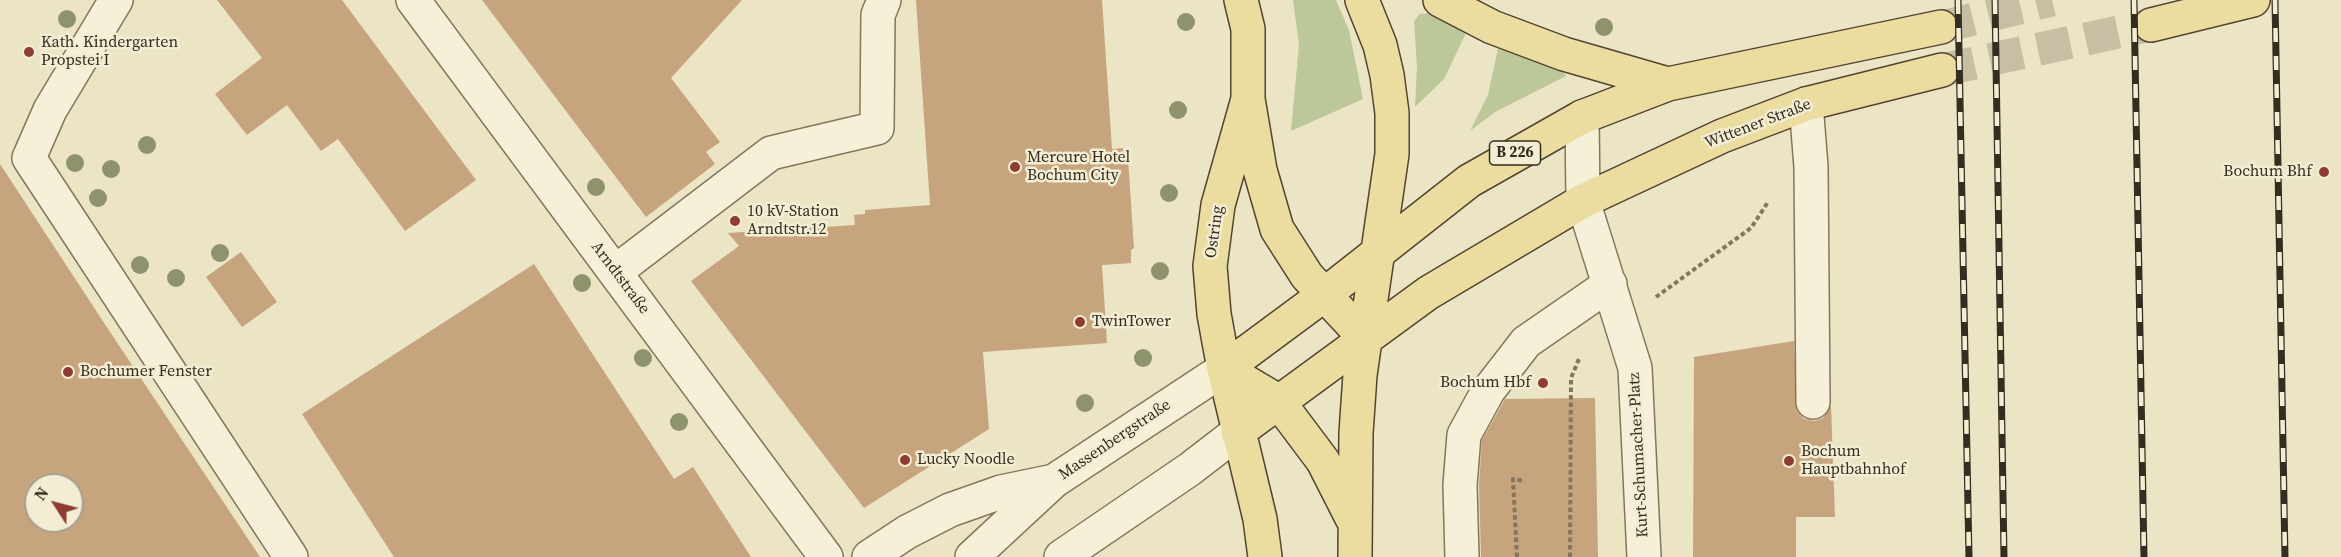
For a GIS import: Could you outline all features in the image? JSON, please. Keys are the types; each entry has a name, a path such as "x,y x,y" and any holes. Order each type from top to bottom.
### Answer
{"main road":[{"name":"Ostring","path":"1241,0 1248,28 1248,99 1260,170 1277,229 1292,256 1324,295"},
{"path":"1354,557 1356,433 1365,338 1392,154 1392,113 1380,45 1362,0"},
{"name":"B 226","path":"1440,0 1492,27 1563,54 1668,84"},
{"path":"2151,25 2253,0"},
{"name":"B 226","path":"1224,369 1324,295 1469,181 1582,117 1668,84 1941,27"},
{"name":"Wittener Straße","path":"1365,338 1446,282 1582,201 1722,136 1806,104 1942,70"},
{"name":"Ostring","path":"1224,369 1214,314 1210,266 1211,238 1248,99"},
{"path":"1324,295 1365,338"},
{"path":"1238,432 1365,338"},
{"path":"1224,369 1278,401 1323,461 1355,524"},
{"path":"1224,369 1260,519 1265,557"}],"street":[{"path":"116,0 50,110 29,158 291,557"},
{"name":"Arndtstraße","path":"413,0 826,557"},
{"path":"615,272 771,153 877,128 878,15 884,0"},
{"path":"1806,104 1811,168 1813,402"},
{"path":"1582,117 1582,201"},
{"name":"Kurt-Schumacher-Platz","path":"1582,201 1635,368 1644,557"},
{"path":"1462,557 1460,484 1464,435 1478,408 1488,391 1526,342 1610,284"},
{"name":"Massenbergstraße","path":"869,557 907,532 950,510 1001,492 1054,481 1224,369"},
{"path":"1060,556 1190,469 1238,432"},
{"path":"987,552 1054,481"}],"path":[{"path":"1696,268 1751,228 1774,192"},
{"path":"1570,557 1571,378"},
{"path":"1517,557 1514,479 1525,481"}],"green space":[{"path":"1293,0 1336,0 1349,30 1363,99 1291,131 1299,45"},
{"path":"1430,13 1466,33 1444,79 1415,107 1417,68 1414,21 1420,14"},
{"path":"1498,48 1562,70 1566,76 1495,112 1470,131 1488,95"}],"building":[{"path":"217,0 342,0 476,180 405,231 338,139 321,151 287,105 247,135 215,94 262,58"},
{"path":"482,0 742,0 671,78 720,142 706,152 715,164 646,217"},
{"path":"916,0 1102,0 1112,149 1123,148 1124,159 1128,158 1134,248 1131,250 1131,263 1102,265 1107,343 983,352 989,429 864,508 691,281 739,246 728,233 855,225 854,215 865,214 865,210 930,205"},
{"name":"Bochumer Fenster","path":"0,164 110,332 260,557 0,557"},
{"path":"241,252 277,302 242,327 206,277"},
{"path":"534,264 674,479 693,467 751,557 394,557 302,414"},
{"path":"1794,341 1797,411 1804,419 1814,421 1823,418 1831,406 1835,517 1796,517 1796,557 1693,557 1694,357"},
{"path":"1595,398 1598,557 1481,557 1479,485 1482,440 1505,399"}],"tunnel":[{"path":"1941,27 2052,0"},
{"path":"1942,70 2151,25"}],"railway":[{"path":"1958,0 1969,557"},
{"path":"1995,0 2004,557"},
{"path":"2134,0 2144,557"},
{"path":"2275,0 2285,557"}],"place":[{"name":"Kath. Kindergarten Propstei I","path":"29,52"},
{"name":"Mercure Hotel Bochum City","path":"1015,167"},
{"name":"Bochum Bhf","path":"2324,172"},
{"name":"10 kV-Station Arndtstr.12","path":"735,221"},
{"name":"TwinTower","path":"1080,322"},
{"name":"Bochumer Fenster","path":"68,372"},
{"name":"Bochum Hbf","path":"1543,383"},
{"name":"Lucky Noodle","path":"905,460"},
{"name":"Bochum Hauptbahnhof","path":"1789,461"}]}
